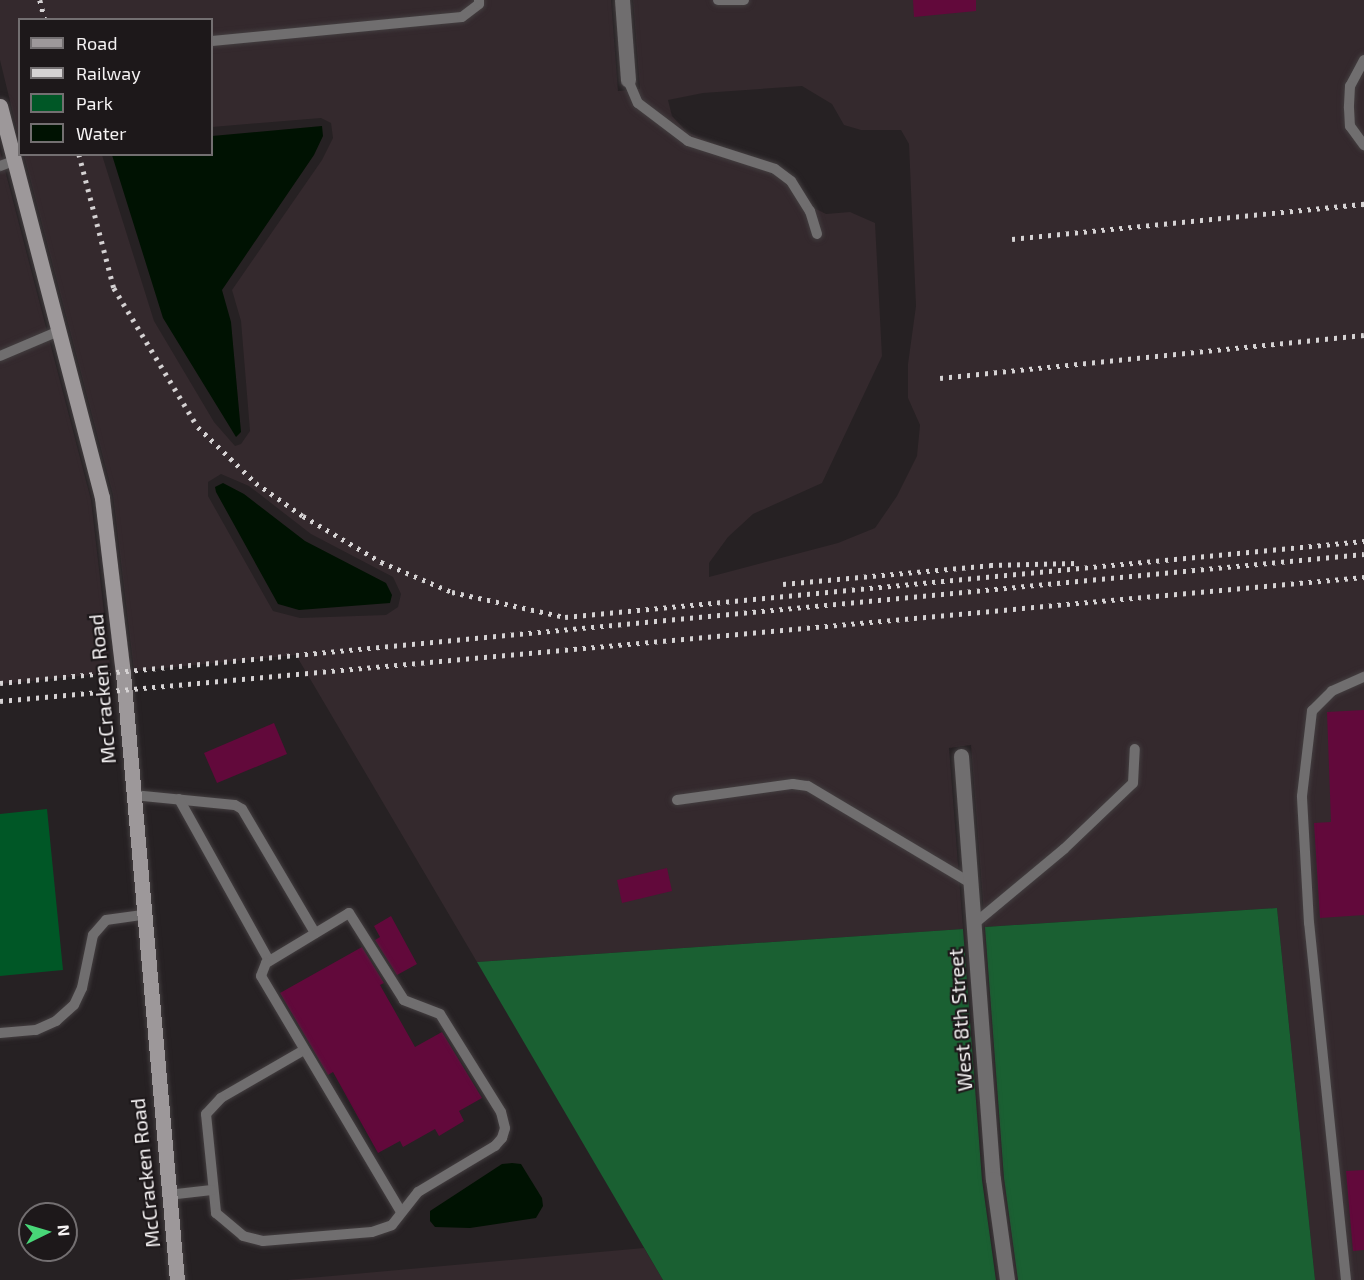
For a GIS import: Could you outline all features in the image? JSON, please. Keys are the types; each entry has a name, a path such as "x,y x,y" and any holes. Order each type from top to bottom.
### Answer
{"street":[{"path":"622,0 628,80"},
{"name":"McCracken Road","path":"0,106 7,163 59,331 102,498 133,795 177,1280"},
{"name":"West 8th Street","path":"961,756 993,1179 1007,1280"}],"lane":[{"path":"213,41 462,17 479,4 479,0"},
{"path":"718,0 744,0"},
{"path":"1363,60 1350,86 1349,108 1350,126 1364,145"},
{"path":"628,80 638,104 688,141 775,169 790,181 810,212 817,234"},
{"path":"0,356 59,331"},
{"path":"1346,1280 1309,923 1302,796 1312,711 1332,691 1364,677"},
{"path":"974,924 1064,849 1133,783 1135,749"},
{"path":"678,800 793,784 808,786 970,883"},
{"path":"133,795 235,805 242,809 315,933"},
{"path":"179,799 269,961"},
{"path":"304,1050 221,1098 206,1114 212,1191 221,1219 243,1236 263,1241 372,1232 392,1225 418,1192 495,1146 505,1128 503,1120 440,1014 404,1000 349,913 269,961 261,968 261,976 401,1212"},
{"path":"0,1033 36,1030 56,1021 74,1005 82,988 93,935 106,920 143,915"},
{"path":"168,1195 212,1191"}],"shaded area":[{"path":"0,0 611,0 618,91 640,89 633,0 1364,0 1364,1280 1315,1280 1277,908 985,927 971,745 949,748 963,929 477,962 296,655 134,671 113,495 24,156 102,156 154,321 214,422 235,446 241,444 250,431 241,321 232,290 322,160 333,138 331,123 321,118 213,127 213,18 18,18 18,134 0,60","holes":["802,86 832,104 844,125 861,130 901,130 909,144 916,306 908,364 908,398 920,425 917,456 897,496 875,528 838,543 709,577 709,563 728,537 753,514 822,483 882,356 875,223 850,212 826,214 808,205 778,172 687,132 672,116 668,100 703,93","221,474 249,486 311,534 393,577 401,594 398,607 386,615 300,618 273,611 208,496 208,482"]},
{"path":"0,151 91,500 111,673 0,684"},
{"path":"644,1248 663,1280 287,1280"}],"green space":[{"path":"47,809 63,970 0,976 0,814"},
{"path":"1277,908 1315,1280 1018,1280 1004,1178 985,927"},
{"path":"963,929 982,1180 996,1280 663,1280 477,962"}],"water":[{"path":"322,126 323,136 314,155 222,290 231,322 241,432 236,437 163,318 112,156 213,156 213,136"},
{"path":"223,483 244,494 305,541 386,583 392,595 390,603 299,610 278,604 216,492 215,487"},
{"path":"502,1164 521,1164 542,1198 543,1206 536,1218 470,1228 435,1227 430,1221 430,1211"}],"building":[{"path":"913,0 976,0 976,11 914,17"},
{"path":"1364,710 1364,915 1320,918 1314,823 1331,822 1327,712"},
{"path":"274,723 287,754 217,783 204,753"},
{"path":"667,868 672,891 622,903 617,880"},
{"path":"391,916 417,964 397,975 375,940 380,937 374,926"},
{"path":"362,947 384,983 380,985 415,1047 442,1032 482,1098 459,1111 464,1121 439,1136 435,1129 403,1147 400,1141 378,1153 333,1072 328,1075 280,993"},
{"path":"1364,1170 1364,1250 1353,1251 1346,1171"}],"railway":[{"path":"40,0 44,18"},
{"path":"80,156 114,288 198,427 256,483 303,516 381,562 452,592 565,617 1364,541"},
{"path":"1012,239 1364,204"},
{"path":"940,378 1364,335"},
{"path":"0,683 1364,554"},
{"path":"783,584 990,565 1077,563"},
{"path":"0,701 1364,577"}]}
